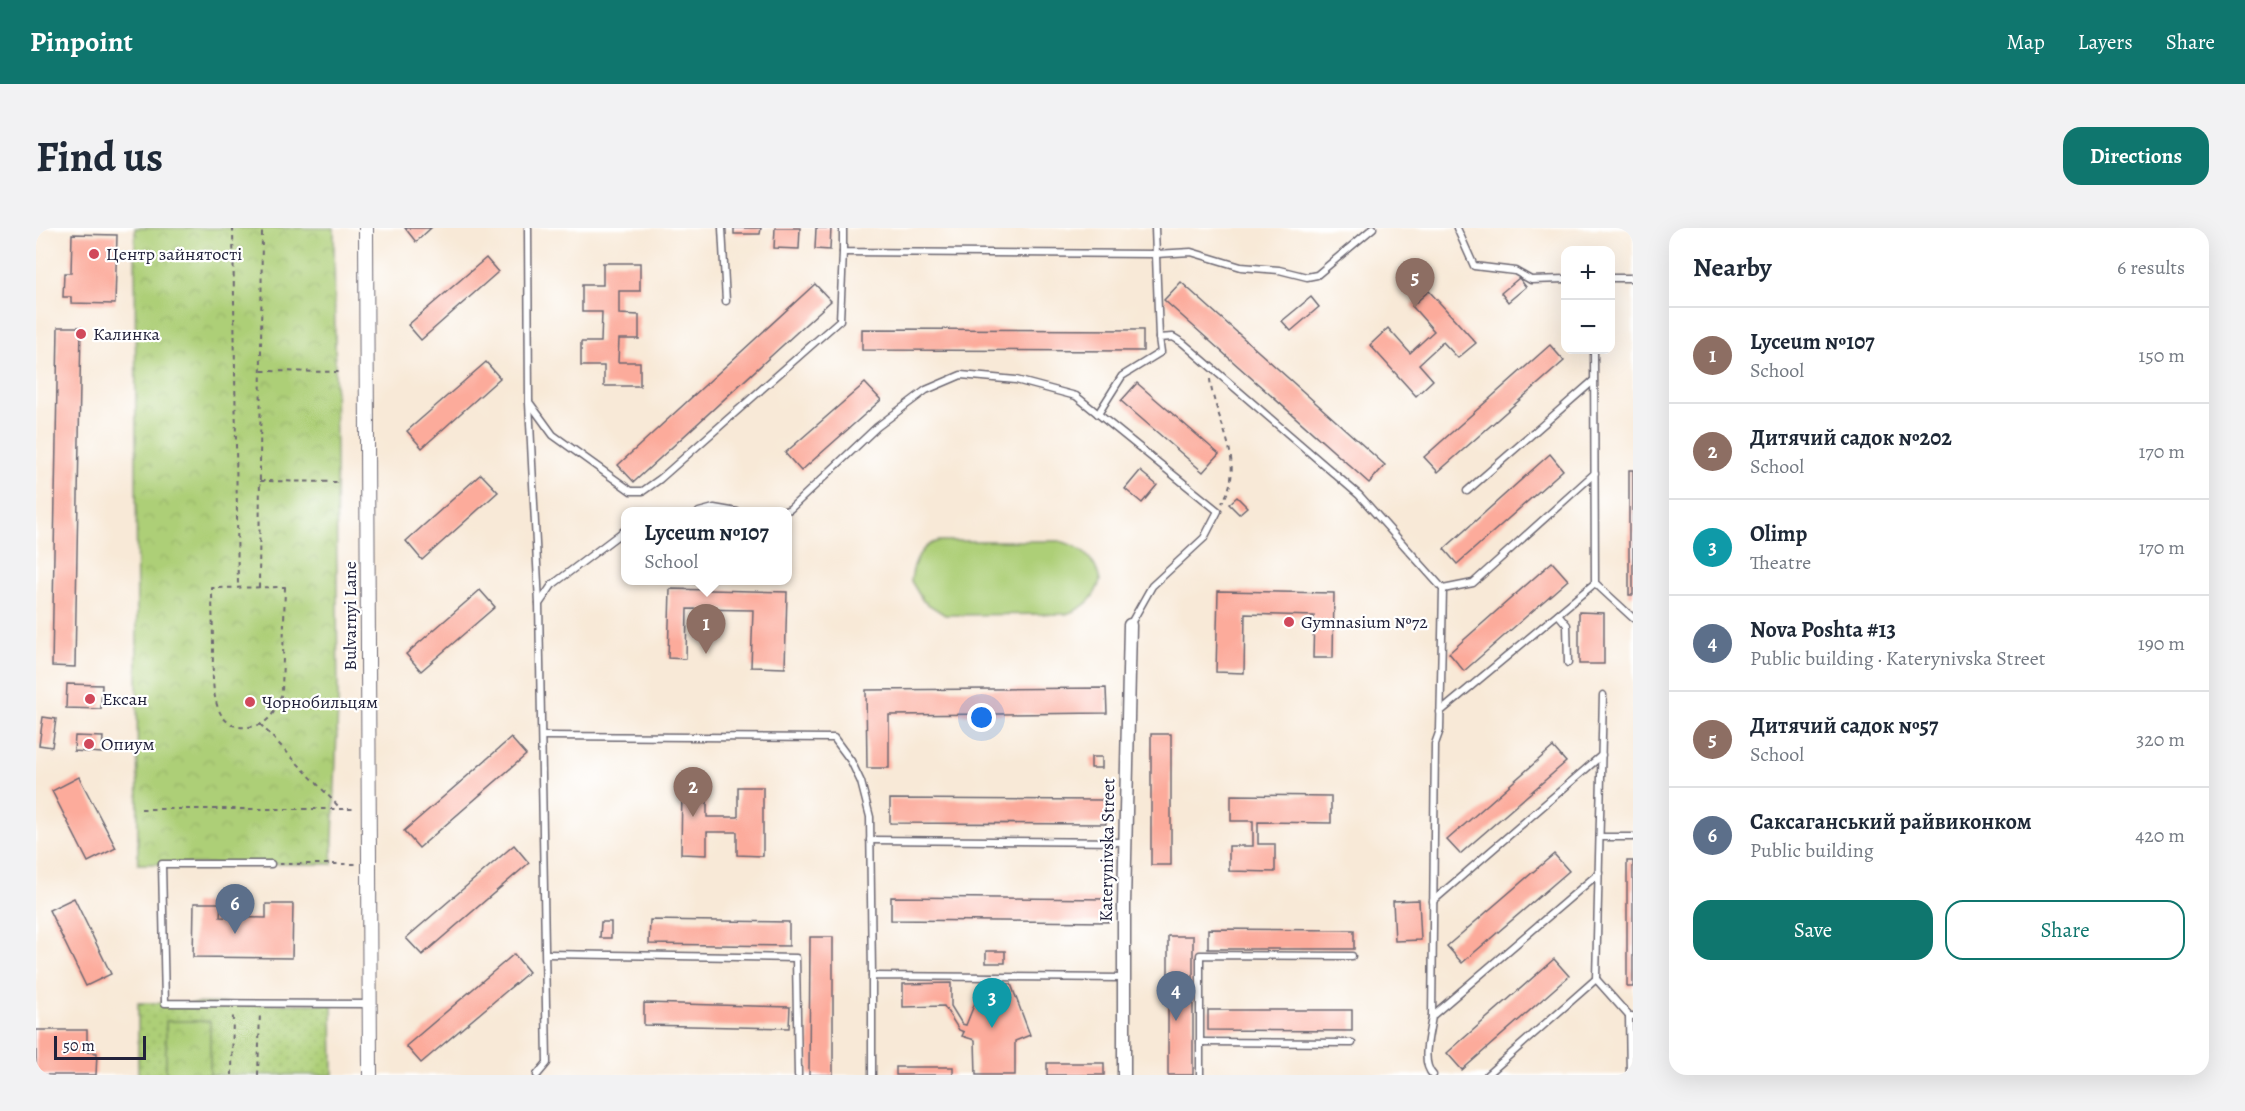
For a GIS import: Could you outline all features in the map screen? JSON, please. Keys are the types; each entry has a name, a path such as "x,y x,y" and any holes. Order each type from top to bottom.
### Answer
{"street":[{"name":"Bulvarnyi Lane","path":"366,228 370,1075"},
{"name":"Katerynivska Street","path":"1124,1075 1125,842 1130,625"}],"lane":[{"path":"528,228 529,402 539,604 547,954 548,1063 537,1075"},
{"path":"722,228 726,300"},
{"path":"529,402 553,435 631,491 643,491 660,479 840,320 843,228"},
{"path":"1098,414 1122,376 1161,352 1155,228"},
{"path":"843,252 1156,254 1191,252 1241,267 1279,270 1307,277 1317,275 1372,228"},
{"path":"1457,228 1474,267 1515,271 1531,280 1561,279"},
{"path":"1615,278 1633,278"},
{"path":"1159,338 1173,337 1184,343 1359,495 1443,589 1440,730 1435,744 1432,1016 1426,1057 1428,1070 1433,1075"},
{"path":"1594,354 1595,583 1633,618"},
{"path":"792,507 877,426 926,390 961,375 1016,380 1076,396 1218,511 1204,538 1152,586 1130,625"},
{"path":"1467,491 1593,381"},
{"path":"1443,589 1473,584 1595,473"},
{"path":"539,604 552,585 621,533"},
{"path":"1440,712 1595,583"},
{"path":"1558,614 1567,625 1568,663"},
{"path":"1604,695 1596,979 1631,1016 1630,1075"},
{"path":"542,736 834,738 851,761 861,782 870,818 872,1075"},
{"path":"1433,901 1602,755"},
{"path":"1600,837 1633,837"},
{"path":"870,840 1125,842"},
{"path":"271,864 162,864 165,1004 370,1004"},
{"path":"1432,1016 1599,873"},
{"path":"547,954 796,958 798,1075"},
{"path":"1200,1075 1200,955 1352,956"},
{"path":"872,976 1124,978"},
{"path":"1487,1075 1596,979"},
{"path":"1200,1042 1352,1043"}],"path":[{"path":"233,228 238,588"},
{"path":"260,588 262,228"},
{"path":"1213,369 1210,374 1211,388 1225,428 1233,469 1225,498 1218,511"},
{"path":"261,371 340,372"},
{"path":"260,481 341,482"},
{"path":"285,587 280,698 272,715 260,724 246,727 228,721 218,709 213,695 212,588 260,588 285,587"},
{"path":"280,698 343,703"},
{"path":"260,724 341,809"},
{"path":"141,809 368,808"},
{"path":"271,864 369,864"},
{"path":"232,1075 234,1004"},
{"path":"258,1075 261,1004"}],"green space":[{"path":"135,228 334,228 338,704 332,864 138,864"},
{"path":"939,541 1059,541 1086,554 1095,566 1100,581 1088,602 1066,614 945,615 923,601 911,581 918,556 926,546"},
{"path":"138,1003 332,1004 333,1075 138,1075"},
{"path":"166,1021 210,1021 210,1075 166,1075"}],"building":[{"path":"405,228 431,228 416,242"},
{"path":"734,228 761,228 760,234 734,234"},
{"path":"775,228 800,228 799,249 774,248"},
{"path":"816,228 831,228 830,250 815,249"},
{"name":"Центр зайнятості","path":"72,234 117,235 115,304 71,303 71,297 63,297 64,273 71,273"},
{"path":"486,258 498,272 421,340 408,325"},
{"path":"603,263 640,263 640,291 619,291 619,314 639,315 639,339 619,339 618,362 640,362 640,386 604,386 604,366 581,366 581,342 601,342 602,312 582,312 582,285 603,285"},
{"path":"1519,278 1526,287 1508,302 1501,293"},
{"path":"1181,282 1385,465 1369,483 1164,300"},
{"path":"815,284 831,301 634,482 618,465"},
{"path":"1429,291 1476,343 1458,358 1443,342 1419,364 1433,380 1416,396 1370,345 1388,328 1410,353 1434,331 1412,306"},
{"path":"1311,297 1319,307 1291,331 1282,321"},
{"path":"58,327 81,327 75,667 52,666"},
{"path":"862,329 1143,330 1143,351 862,350"},
{"path":"1550,345 1564,361 1438,472 1424,457"},
{"path":"486,362 500,378 422,448 407,431"},
{"path":"865,383 881,400 801,471 785,453"},
{"path":"1137,383 1219,454 1203,472 1121,401"},
{"path":"1550,454 1563,470 1457,564 1444,549"},
{"path":"1629,470 1633,470 1633,595 1629,595"},
{"path":"1140,471 1157,485 1142,503 1125,489"},
{"path":"481,474 498,492 422,560 406,541"},
{"path":"1237,497 1247,507 1239,514 1229,504"},
{"path":"1552,562 1568,580 1464,671 1449,653"},
{"path":"670,589 787,592 785,668 751,667 753,610 687,609 686,659 668,658"},
{"path":"480,590 495,607 421,671 406,654"},
{"path":"1218,591 1334,593 1333,658 1313,658 1314,616 1245,614 1244,673 1216,672"},
{"path":"1579,612 1604,613 1604,664 1579,664"},
{"path":"67,684 102,685 101,709 66,708"},
{"path":"1106,688 1107,713 889,715 889,768 867,768 866,690"},
{"path":"43,717 56,719 52,747 39,745"},
{"path":"1151,734 1171,734 1171,865 1151,865"},
{"name":"Опиум","path":"75,736 103,737 102,753 74,751"},
{"path":"511,738 526,755 419,848 404,831"},
{"path":"1553,747 1566,762 1460,854 1447,840"},
{"path":"1091,757 1102,757 1102,768 1091,768"},
{"path":"79,777 116,848 88,862 52,791"},
{"path":"682,787 707,788 707,817 738,817 738,787 763,787 763,856 737,855 737,832 707,832 707,855 681,854"},
{"path":"1231,795 1331,796 1331,823 1258,822 1258,844 1275,844 1275,872 1229,871 1229,846 1253,846 1253,821 1231,821"},
{"path":"890,799 1106,800 1106,824 890,823"},
{"path":"514,845 529,863 422,955 406,938"},
{"path":"1554,854 1569,871 1462,963 1447,946"},
{"path":"1627,861 1633,861 1633,987 1627,987"},
{"path":"891,897 1108,899 1108,922 891,920"},
{"path":"74,898 111,974 86,986 49,910"},
{"path":"1419,900 1421,940 1395,941 1393,901"},
{"path":"194,903 221,903 220,917 266,918 266,904 293,904 292,958 193,957"},
{"path":"650,920 789,922 789,946 649,944"},
{"path":"601,922 611,922 611,938 600,938"},
{"path":"1208,929 1354,930 1354,949 1208,949"},
{"path":"1168,936 1193,936 1193,1075 1168,1075"},
{"path":"810,937 833,937 833,1075 809,1075"},
{"path":"986,951 1005,951 1005,963 986,963"},
{"path":"514,954 529,972 421,1063 406,1046"},
{"path":"1554,959 1569,976 1462,1070 1447,1053"},
{"path":"951,983 951,1006 962,1024 966,1025 983,983 1011,984 1030,1035 1015,1041 1015,1075 976,1075 975,1040 962,1036 964,1032 959,1030 944,1006 903,1007 903,984"},
{"path":"644,1003 790,1007 789,1028 644,1025"},
{"path":"1208,1010 1352,1010 1352,1031 1208,1030"},
{"path":"36,1030 87,1030 87,1052 97,1053 96,1075 36,1075"},
{"path":"1047,1063 1104,1063 1104,1075 1047,1075"},
{"path":"896,1067 953,1067 953,1075 896,1075"}],"place":[{"name":"Центр зайнятості","path":"94,254"},
{"name":"Дитячий садок №57","path":"1415,308"},
{"name":"Калинка","path":"81,334"},
{"name":"Gymnasium №72","path":"1289,622"},
{"name":"Lyceum №107","path":"706,654"},
{"name":"Ексан","path":"90,699"},
{"name":"Чорнобильцям","path":"250,702"},
{"name":"Опиум","path":"89,744"},
{"name":"Дитячий садок №202","path":"693,817"},
{"name":"Саксаганський райвиконком","path":"235,934"},
{"name":"Nova Poshta #13","path":"1176,1021"},
{"name":"Olimp","path":"992,1028"}]}
